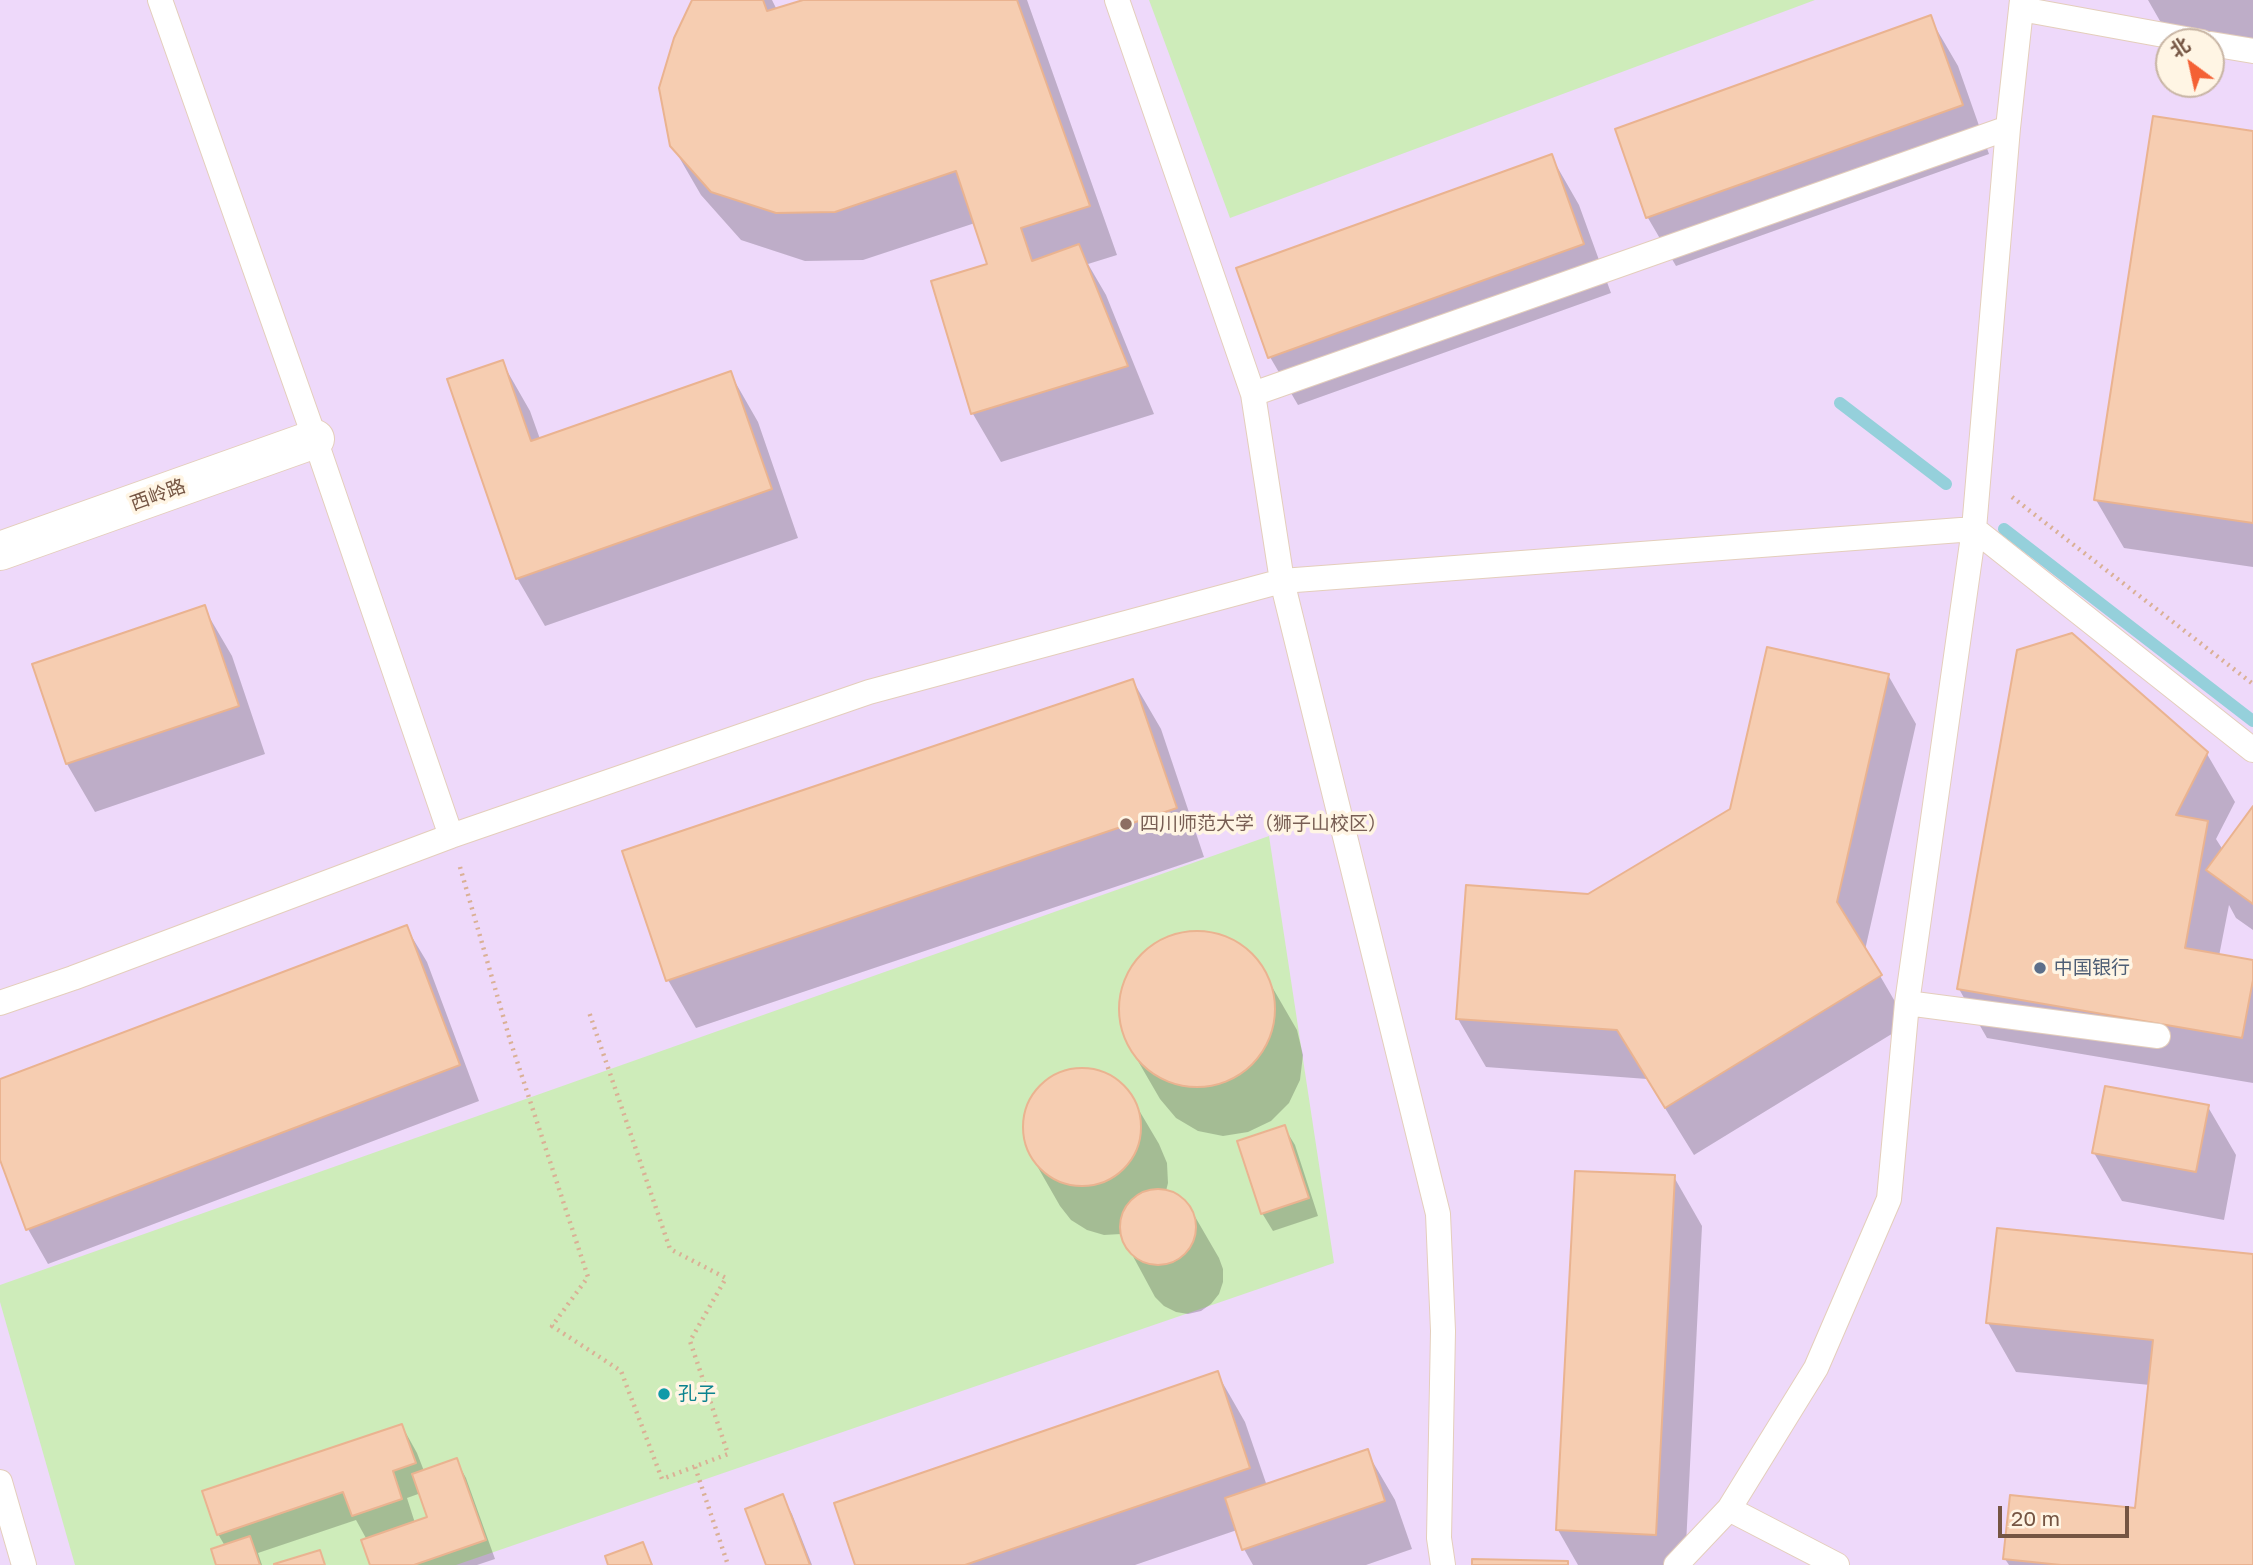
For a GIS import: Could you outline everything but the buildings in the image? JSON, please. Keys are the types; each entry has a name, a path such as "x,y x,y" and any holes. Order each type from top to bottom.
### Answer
{"street":[{"name":"西岭路","path":"0,551 315,439"}],"lane":[{"path":"160,0 451,836"},
{"path":"1117,0 1253,394 1282,581 1438,1214 1443,1331 1439,1538 1443,1565"},
{"path":"1676,1565 1729,1509 1816,1368 1889,1199 1907,1003 1974,529 2008,128 2022,5 2155,32"},
{"path":"2225,46 2253,51"},
{"path":"1253,394 2008,128"},
{"path":"0,1003 74,978 451,836 869,692 1282,581 1974,529 2253,750"},
{"path":"1907,1003 2158,1036"},
{"path":"0,1482 24,1565"},
{"path":"1729,1509 1837,1565"}],"path":[{"path":"1978,471 2253,684"},
{"path":"451,836 510,1040 587,1278 552,1326 621,1371 662,1479 728,1454 691,1341 726,1278 670,1249 589,1012"},
{"path":"695,1467 728,1565"}],"shaded area":[{"name":"四川师范大学（狮子山校区）","path":"0,0 2253,0 2253,1565 0,1565"}],"green space":[{"path":"1149,0 1815,0 1230,218"},
{"path":"1269,836 1334,1263 456,1565 75,1565 0,1302 0,1285"}],"waterway":[{"path":"1840,403 1946,484"},
{"path":"2004,529 2253,721"}],"place":[{"name":"四川师范大学（狮子山校区）","path":"1126,824"},
{"name":"中国银行","path":"2040,968"},
{"name":"孔子","path":"664,1394"}]}
